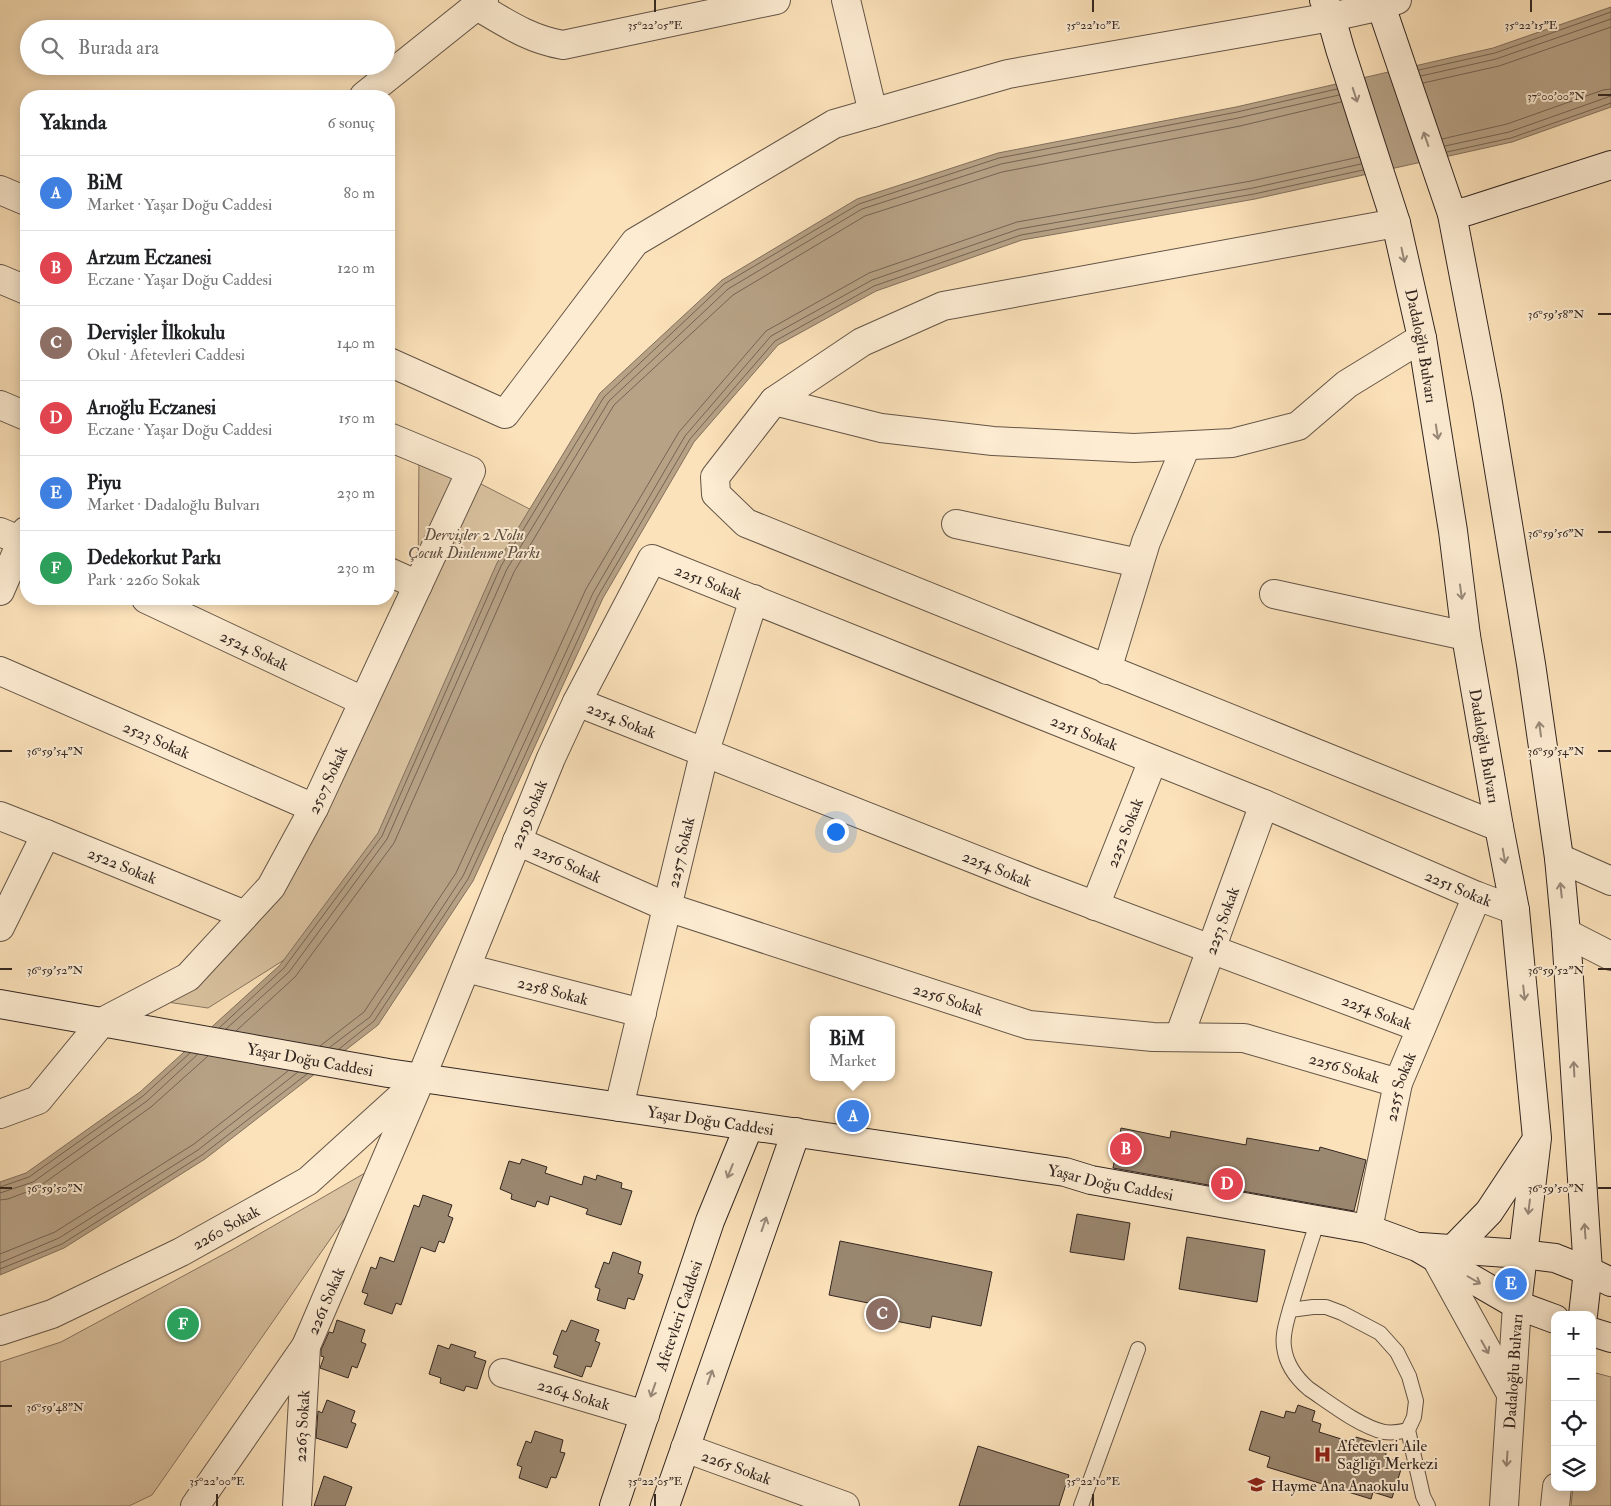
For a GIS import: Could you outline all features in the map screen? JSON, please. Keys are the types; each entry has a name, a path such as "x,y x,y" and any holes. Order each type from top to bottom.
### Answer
{"street":[{"path":"395,71 481,3 521,32 544,42 563,45 776,0"},
{"path":"846,0 873,113"},
{"path":"395,365 505,414 635,242 834,124 1008,74 1327,8 1386,2 1392,37 1452,214 1489,406 1531,664 1559,858 1599,1276 1585,1311"},
{"name":"Dadaloğlu Bulvarı","path":"1327,8 1396,223 1422,338 1466,636 1515,910 1537,1138 1517,1305 1504,1506"},
{"path":"372,90 390,75"},
{"path":"1452,214 1468,211 1611,165"},
{"path":"0,190 20,198"},
{"path":"1396,223 943,306 862,342 774,401 715,477 716,494 746,523 1499,827"},
{"path":"0,279 20,287"},
{"path":"774,401 882,428 975,438 1134,448 1232,443 1298,426 1347,384 1422,338"},
{"path":"0,405 20,413"},
{"name":"2507 Sokak","path":"102,1022 188,977 271,887 314,808 471,471 395,440"},
{"path":"1107,670 1146,542 1186,446"},
{"path":"956,524 1139,563"},
{"path":"0,591 19,536"},
{"name":"2251 Sokak","path":"652,558 1264,804 1477,896 1515,910"},
{"name":"2259 Sokak","path":"421,1078 550,758 652,558"},
{"path":"395,575 418,585"},
{"path":"1274,594 1466,636"},
{"name":"2257 Sokak","path":"619,1107 704,754 754,600"},
{"name":"2524 Sokak","path":"159,605 364,701"},
{"name":"2523 Sokak","path":"0,671 314,808"},
{"name":"2254 Sokak","path":"577,702 704,754 1095,906 1421,1028"},
{"name":"2252 Sokak","path":"1095,906 1154,760"},
{"name":"2253 Sokak","path":"1179,1037 1264,804"},
{"name":"2522 Sokak","path":"0,816 244,915"},
{"path":"0,927 46,834"},
{"name":"2256 Sokak","path":"517,841 667,908 1028,1025 1153,1037 1244,1038 1398,1083"},
{"path":"1559,858 1611,881"},
{"name":"2255 Sokak","path":"1368,1229 1398,1083 1477,896"},
{"path":"1566,933 1611,956"},
{"name":"2258 Sokak","path":"466,968 642,1013"},
{"name":"Yaşar Doğu Caddesi","path":"0,1004 421,1078 1065,1172 1091,1180 1368,1229 1436,1251"},
{"path":"0,1114 38,1100 102,1022"},
{"name":"2260 Sokak","path":"0,1331 52,1314 181,1252 308,1181 421,1078"},
{"name":"2261 Sokak","path":"195,1506 306,1346 421,1078"},
{"name":"Afetevleri Caddesi","path":"614,1506 710,1221 749,1126"},
{"path":"665,1506 796,1132"},
{"path":"1436,1251 1490,1212 1537,1138"},
{"path":"1436,1251 1522,1254 1555,1258 1599,1276"},
{"path":"1436,1251 1517,1305 1551,1318"},
{"path":"1436,1251 1511,1394"},
{"path":"1596,1333 1611,1338"},
{"name":"2263 Sokak","path":"297,1506 306,1346"},
{"name":"2264 Sokak","path":"503,1373 644,1415"},
{"name":"2265 Sokak","path":"685,1448 845,1506"},
{"path":"1555,1506 1557,1491"}],"lane":[{"path":"1318,1220 1300,1273 1285,1327 1283,1344 1287,1362 1300,1382 1369,1427 1386,1432 1408,1430"},
{"path":"1290,1310 1326,1307 1342,1313 1380,1334 1397,1352 1409,1376 1416,1401 1414,1417 1408,1430 1423,1496 1428,1506"},
{"path":"1081,1506 1138,1349"}],"green space":[{"name":"Dervişler 2 Nolu Çocuk Dinlenme Parkı","path":"419,452 547,518 428,775 319,938 208,1008 167,1002 261,898 418,585"},
{"path":"384,1162 152,1495 129,1506 0,1506 0,1362 61,1342 235,1248"},
{"path":"1596,1373 1611,1377 1611,1506 1571,1506 1573,1491 1596,1491"}],"water":[{"path":"1611,7 1611,107 1512,142 1255,199 1022,240 876,291 778,345 694,442 603,598 473,881 378,1025 205,1159 64,1248 0,1275 0,1182 26,1173 140,1092 280,965 378,833 497,563 600,393 722,280 857,199 998,153 1236,107 1493,48"}],"building":[{"path":"1121,1128 1170,1138 1171,1131 1246,1145 1247,1138 1319,1151 1320,1147 1366,1160 1354,1211 1113,1168"},
{"path":"522,1159 547,1167 545,1173 582,1185 584,1176 596,1180 597,1175 622,1183 621,1188 632,1191 621,1225 586,1214 588,1209 550,1196 548,1205 537,1201 535,1207 511,1199 512,1194 500,1189 509,1161 520,1164"},
{"path":"423,1195 452,1205 448,1216 453,1218 444,1243 439,1241 435,1252 421,1247 401,1305 396,1303 392,1314 364,1304 368,1294 362,1292 371,1267 376,1269 380,1257 394,1262 414,1205 419,1207"},
{"path":"1077,1214 1130,1223 1124,1260 1070,1252"},
{"path":"1187,1237 1265,1250 1257,1302 1179,1289"},
{"path":"840,1241 992,1272 981,1326 932,1316 930,1328 876,1317 878,1305 829,1295"},
{"path":"613,1252 641,1262 638,1273 643,1275 634,1300 628,1298 625,1309 597,1300 600,1289 595,1287 604,1262 609,1264"},
{"path":"337,1320 365,1330 361,1342 366,1344 357,1368 352,1366 348,1378 320,1368 324,1357 321,1356 321,1350 329,1332 333,1333"},
{"path":"571,1320 599,1330 595,1341 600,1343 591,1367 586,1366 582,1377 554,1367 558,1356 553,1354 562,1330 566,1332"},
{"path":"451,1344 476,1352 474,1357 486,1361 477,1389 466,1386 464,1391 440,1383 441,1378 429,1374 438,1345 449,1349"},
{"path":"327,1400 355,1411 351,1422 356,1424 347,1448 316,1438 318,1411 322,1413"},
{"name":"Afetevleri Aile Sağlığı Merkezi","path":"1298,1405 1315,1411 1312,1421 1321,1424 1319,1432 1354,1443 1356,1437 1379,1444 1378,1447 1387,1450 1385,1457 1403,1463 1392,1498 1373,1492 1371,1499 1267,1467 1270,1457 1249,1450 1261,1411 1284,1418 1286,1411 1295,1413"},
{"path":"535,1431 563,1440 560,1452 565,1453 556,1478 551,1477 547,1488 519,1478 522,1467 517,1465 526,1441 531,1443"},
{"path":"978,1446 1069,1475 1059,1506 959,1506"},
{"path":"324,1476 352,1487 345,1506 314,1506"}],"place":[{"name":"BiM","path":"853,1116"},
{"name":"Arzum Eczanesi","path":"1126,1149"},
{"name":"Arıoğlu Eczanesi","path":"1227,1184"},
{"name":"Piyu","path":"1511,1284"},
{"name":"Dervişler İlkokulu","path":"882,1314"},
{"name":"Dedekorkut Parkı","path":"183,1324"},
{"name":"Afetevleri Aile Sağlığı Merkezi","path":"1323,1454"},
{"name":"Hayme Ana Anaokulu","path":"1257,1485"}]}
